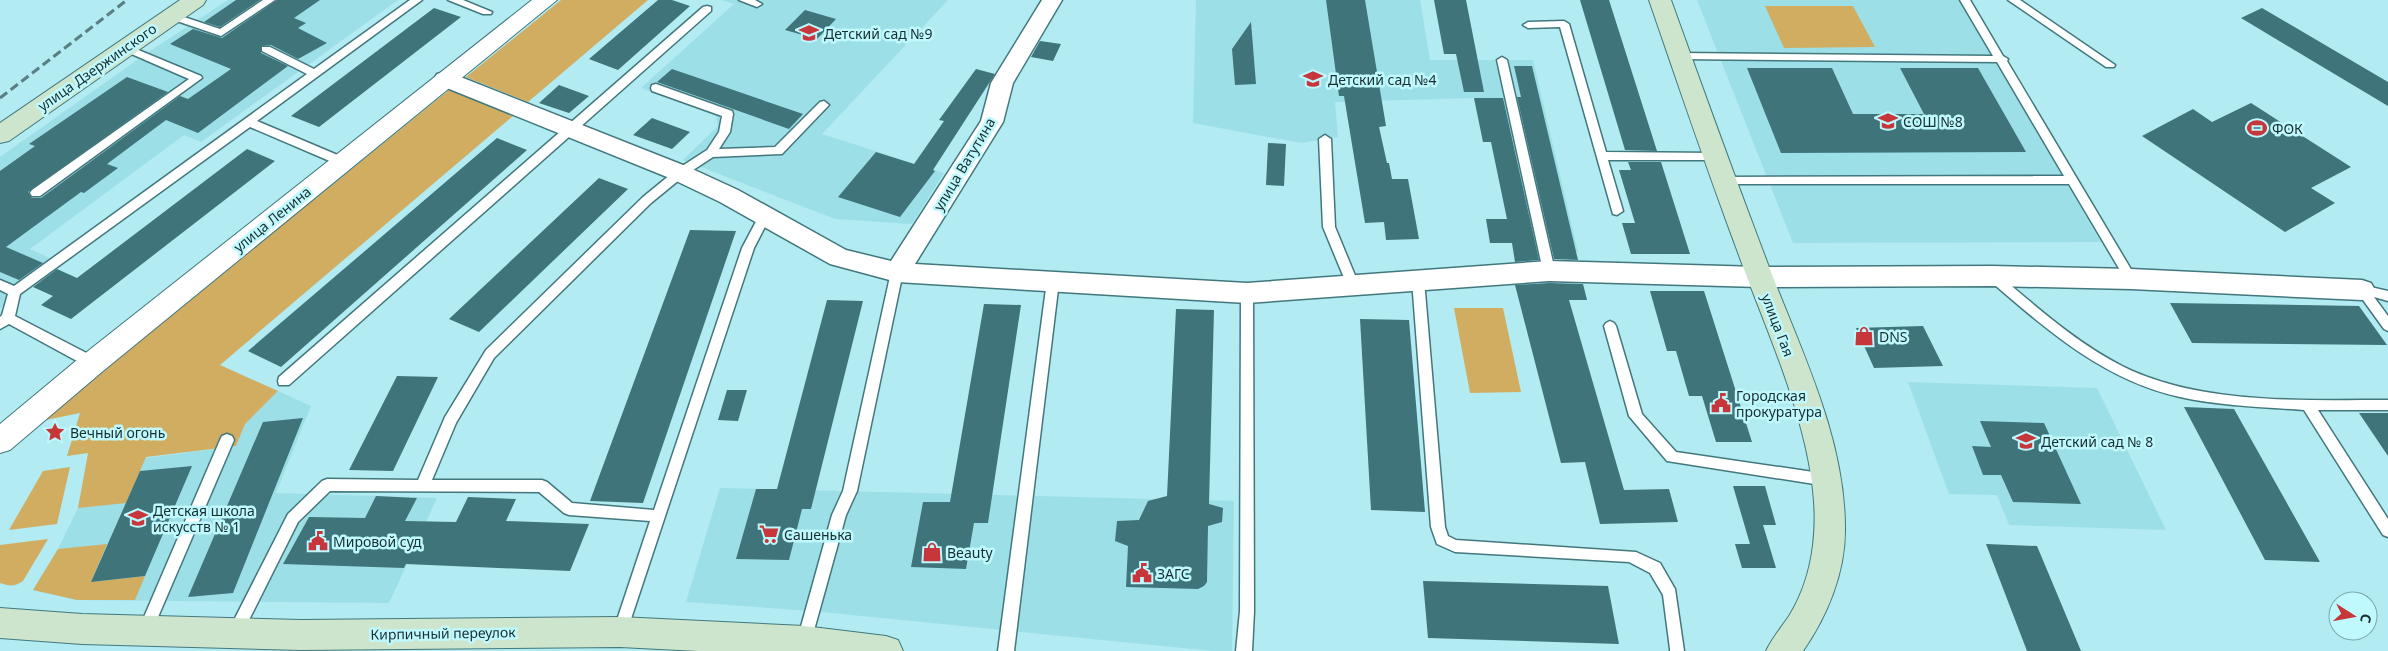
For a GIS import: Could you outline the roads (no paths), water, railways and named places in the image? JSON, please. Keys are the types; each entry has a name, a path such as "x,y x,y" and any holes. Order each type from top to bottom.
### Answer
{"main road":[{"name":"улица Дзержинского","path":"0,135 196,0"},
{"name":"улица Гая","path":"1660,0 1719,169 1804,393 1827,480 1830,532 1820,589 1796,636 1783,651"},
{"name":"Кирпичный переулок","path":"0,623 82,629 235,633 298,643 620,632 886,651"}],"street":[{"name":"улица Ленина","path":"0,441 93,363 445,79 546,0"},
{"name":"улица Ватутина","path":"897,272 992,122 1002,83 1052,0"},
{"path":"445,79 680,172 729,196 839,257 897,272 1247,293 1549,271 1759,277 1992,276 2132,279 2362,290"}],"lane":[{"path":"172,16 222,33 270,0"},
{"path":"93,363 4,321 15,292 417,0"},
{"path":"453,0 487,12"},
{"path":"744,0 757,4"},
{"path":"1965,0 2132,279"},
{"path":"2013,0 2110,65"},
{"path":"284,381 707,9"},
{"path":"1528,25 1564,24 1617,211"},
{"path":"36,193 197,78 124,48"},
{"path":"266,49 315,74"},
{"path":"1680,56 2001,59"},
{"path":"1502,60 1549,271"},
{"path":"656,88 728,114 724,132 711,154"},
{"path":"423,485 450,421 490,354 647,200 680,172 711,154 778,151 824,105"},
{"path":"249,122 342,162"},
{"path":"1324,139 1329,227 1353,285"},
{"path":"1602,156 1719,169 2072,180"},
{"path":"620,632 748,248 764,217"},
{"path":"786,644 850,491 897,272"},
{"path":"1992,276 2085,352 2138,380 2184,392 2246,401 2308,405 2388,406"},
{"path":"1418,280 1438,527 1442,540 1455,546 1631,556 1655,568 1670,594 1677,649"},
{"path":"1006,651 1053,281"},
{"path":"0,285 15,292"},
{"path":"2362,290 2388,296"},
{"path":"2362,290 2388,326"},
{"path":"1244,651 1248,611 1247,293"},
{"path":"1610,326 1636,416 1672,457 1827,480"},
{"path":"2308,405 2388,531"},
{"path":"144,631 227,440"},
{"path":"235,633 293,518 327,485 542,486 569,509 658,516"}],"railway":[{"path":"0,98 127,0"}],"place":[{"name":"Детский сад №9","path":"809,33"},
{"name":"Детский сад №4","path":"1313,79"},
{"name":"СОШ №8","path":"1888,121"},
{"name":"ФОК","path":"2257,128"},
{"name":"DNS","path":"1864,336"},
{"name":"Городская прокуратура","path":"1721,403"},
{"name":"Вечный огонь","path":"55,432"},
{"name":"Детский сад № 8","path":"2026,441"},
{"name":"Детская школа искусств № 1","path":"138,518"},
{"name":"Сашенька","path":"769,534"},
{"name":"Мировой суд","path":"318,541"},
{"name":"Beauty","path":"932,552"},
{"name":"ЗАГС","path":"1142,573"}]}
